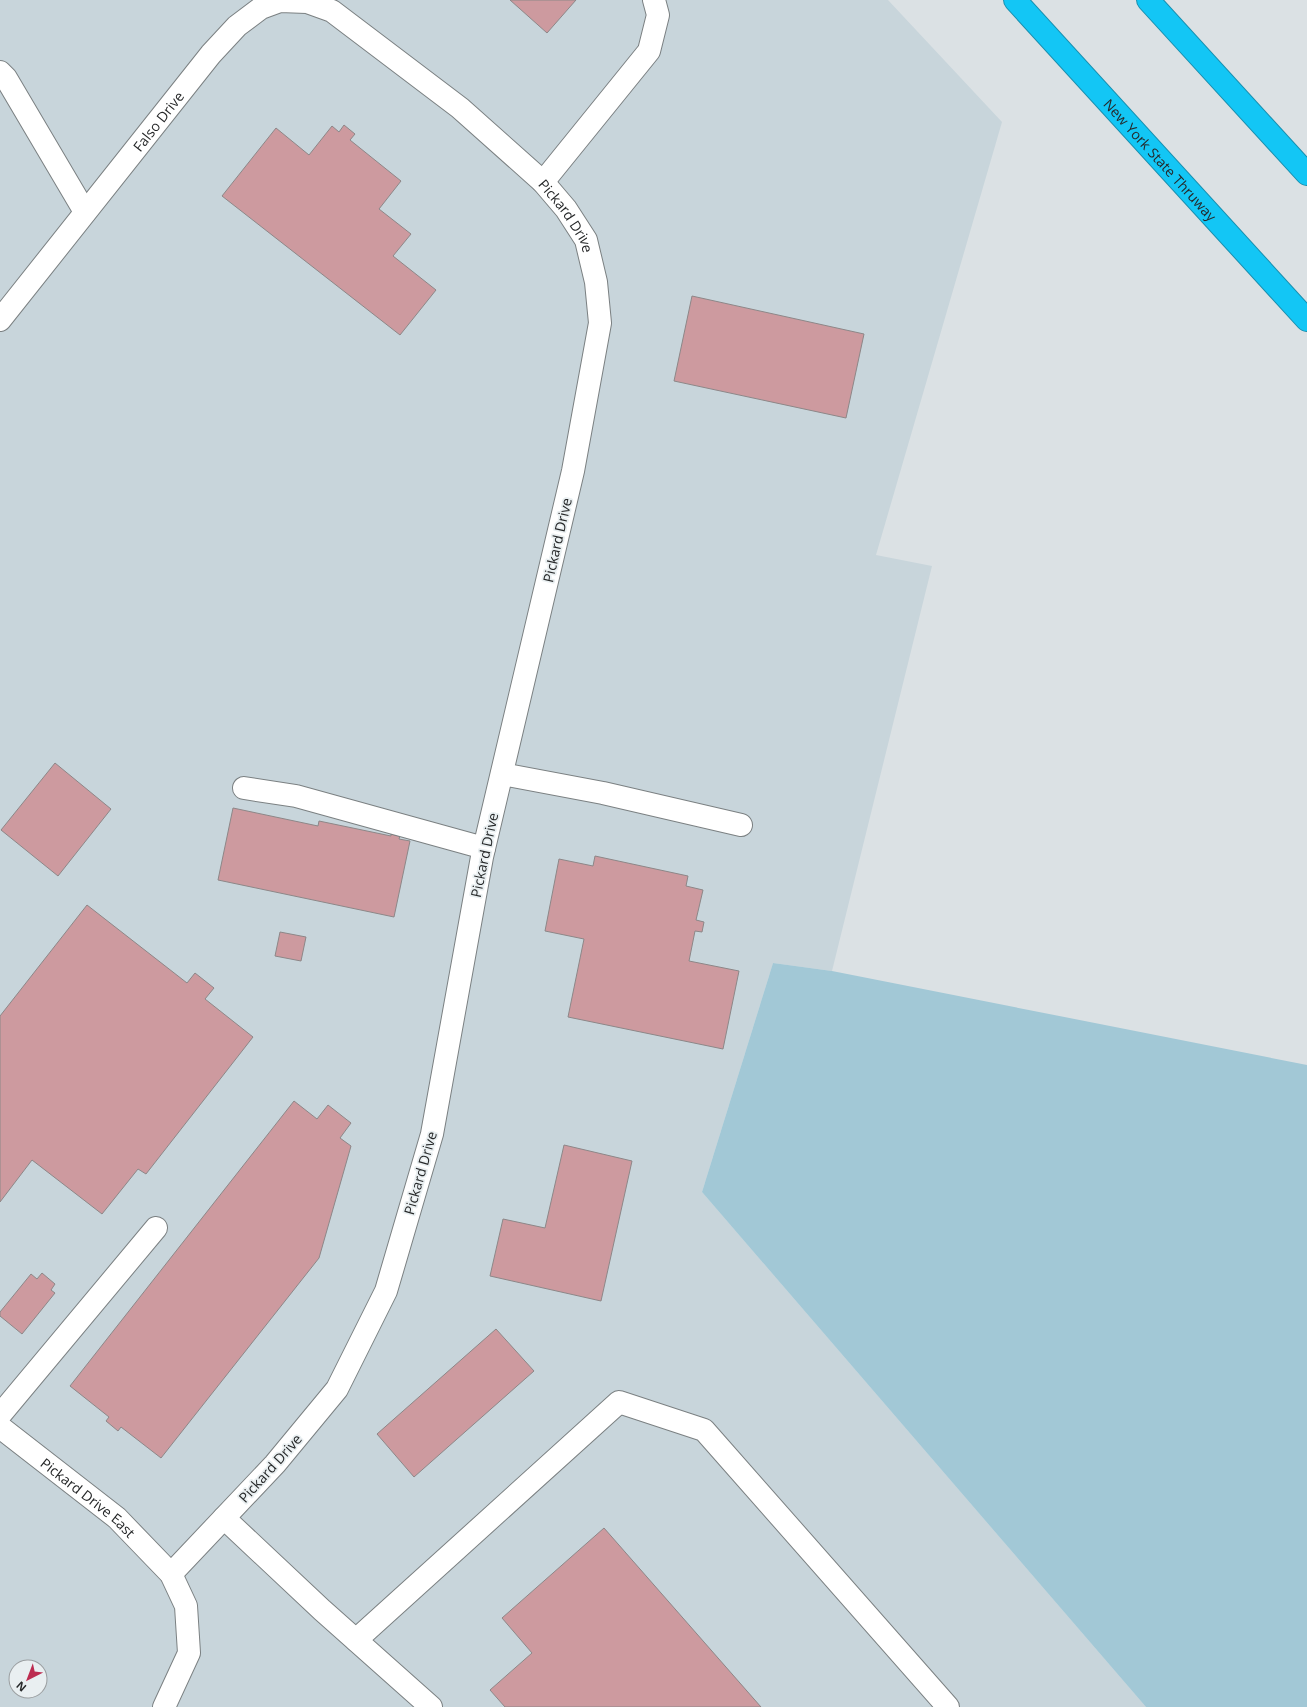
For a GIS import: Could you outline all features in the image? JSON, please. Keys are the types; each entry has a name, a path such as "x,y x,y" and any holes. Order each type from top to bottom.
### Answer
{"highway":[{"name":"New York State Thruway","path":"1015,0 1307,320"},
{"path":"1148,0 1307,174"}],"street":[{"path":"543,182 649,51 658,15 654,0"},
{"name":"Falso Drive","path":"0,320 211,54 237,26 269,2 280,1 307,2 332,11 354,27"},
{"name":"Pickard Drive","path":"171,1574 275,1464 337,1389 386,1290 432,1134 484,848 573,471 600,323 596,282 586,240 566,209 543,182 460,108 354,27"},
{"path":"0,72 6,78 85,212"},
{"path":"502,774 603,793 740,825"},
{"path":"244,788 296,796 484,848"},
{"path":"0,1416 156,1228"},
{"path":"356,1640 619,1402 704,1430 948,1707"},
{"name":"Pickard Drive East","path":"0,1427 117,1518 171,1574"},
{"path":"224,1518 322,1610 431,1707"},
{"path":"164,1707 189,1653 186,1606 171,1574"}],"shaded area":[{"path":"0,0 888,0 1002,122 876,555 932,566 832,971 773,963 702,1192 1146,1707 0,1707"},
{"path":"773,963 832,971 1307,1065 1307,1707 1146,1707 702,1192"}],"building":[{"path":"510,0 576,0 547,33"},
{"path":"344,125 355,134 350,140 401,181 379,209 411,234 393,256 436,290 400,335 222,196 276,128 309,155 332,126 339,132"},
{"path":"692,296 864,334 846,418 674,381"},
{"path":"55,763 111,809 58,876 1,830"},
{"path":"233,808 318,826 319,821 391,836 391,834 400,836 399,839 410,841 394,917 218,880"},
{"path":"595,856 688,876 686,886 703,890 696,920 704,922 702,932 695,931 689,961 739,971 723,1049 568,1017 584,939 545,931 559,859 593,866"},
{"path":"87,905 187,983 195,973 214,988 205,999 253,1037 146,1174 138,1169 102,1214 32,1160 0,1202 0,1016"},
{"path":"280,932 306,937 301,961 275,956"},
{"path":"294,1101 317,1119 328,1105 351,1123 340,1138 351,1146 319,1258 161,1458 121,1427 118,1431 106,1421 109,1417 70,1386"},
{"path":"564,1145 632,1161 601,1301 490,1276 503,1219 545,1228"},
{"path":"42,1273 55,1284 51,1290 55,1293 22,1334 0,1316 0,1312 31,1274 37,1279"},
{"path":"496,1329 534,1371 414,1477 377,1434"},
{"path":"604,1528 761,1707 505,1707 490,1690 532,1653 502,1618"}]}
